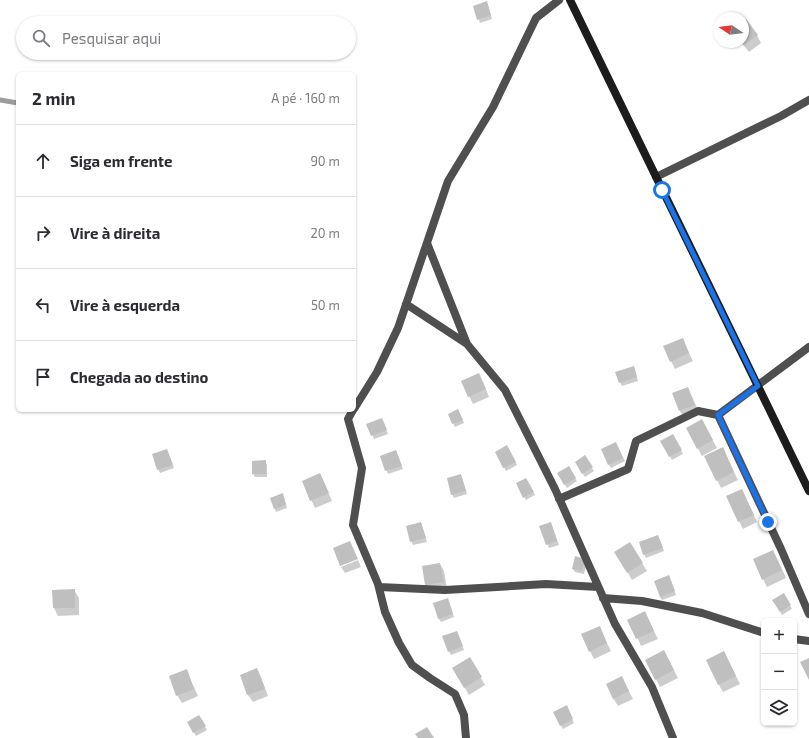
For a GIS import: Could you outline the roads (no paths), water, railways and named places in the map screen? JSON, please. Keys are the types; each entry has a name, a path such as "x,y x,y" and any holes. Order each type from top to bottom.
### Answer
{"street":[{"path":"356,406 377,372 398,328 448,181 493,106 536,18 559,0"},
{"path":"570,0 809,491"},
{"path":"656,176 781,116 809,100"},
{"path":"427,243 467,344"},
{"path":"406,304 467,344 505,390 559,499 615,624 652,687 673,738"},
{"path":"559,499 628,469 636,440 698,411 718,415 809,347"},
{"path":"352,412 348,419 362,468 353,525 379,587 385,612 399,643 412,665 455,694 464,715 466,738"},
{"path":"718,415 781,549 809,614"},
{"path":"379,587 445,590 546,584 598,587"},
{"path":"603,598 642,601 702,613 761,632"},
{"path":"797,639 809,641"}],"waterway":[{"path":"0,100 16,103"}]}
